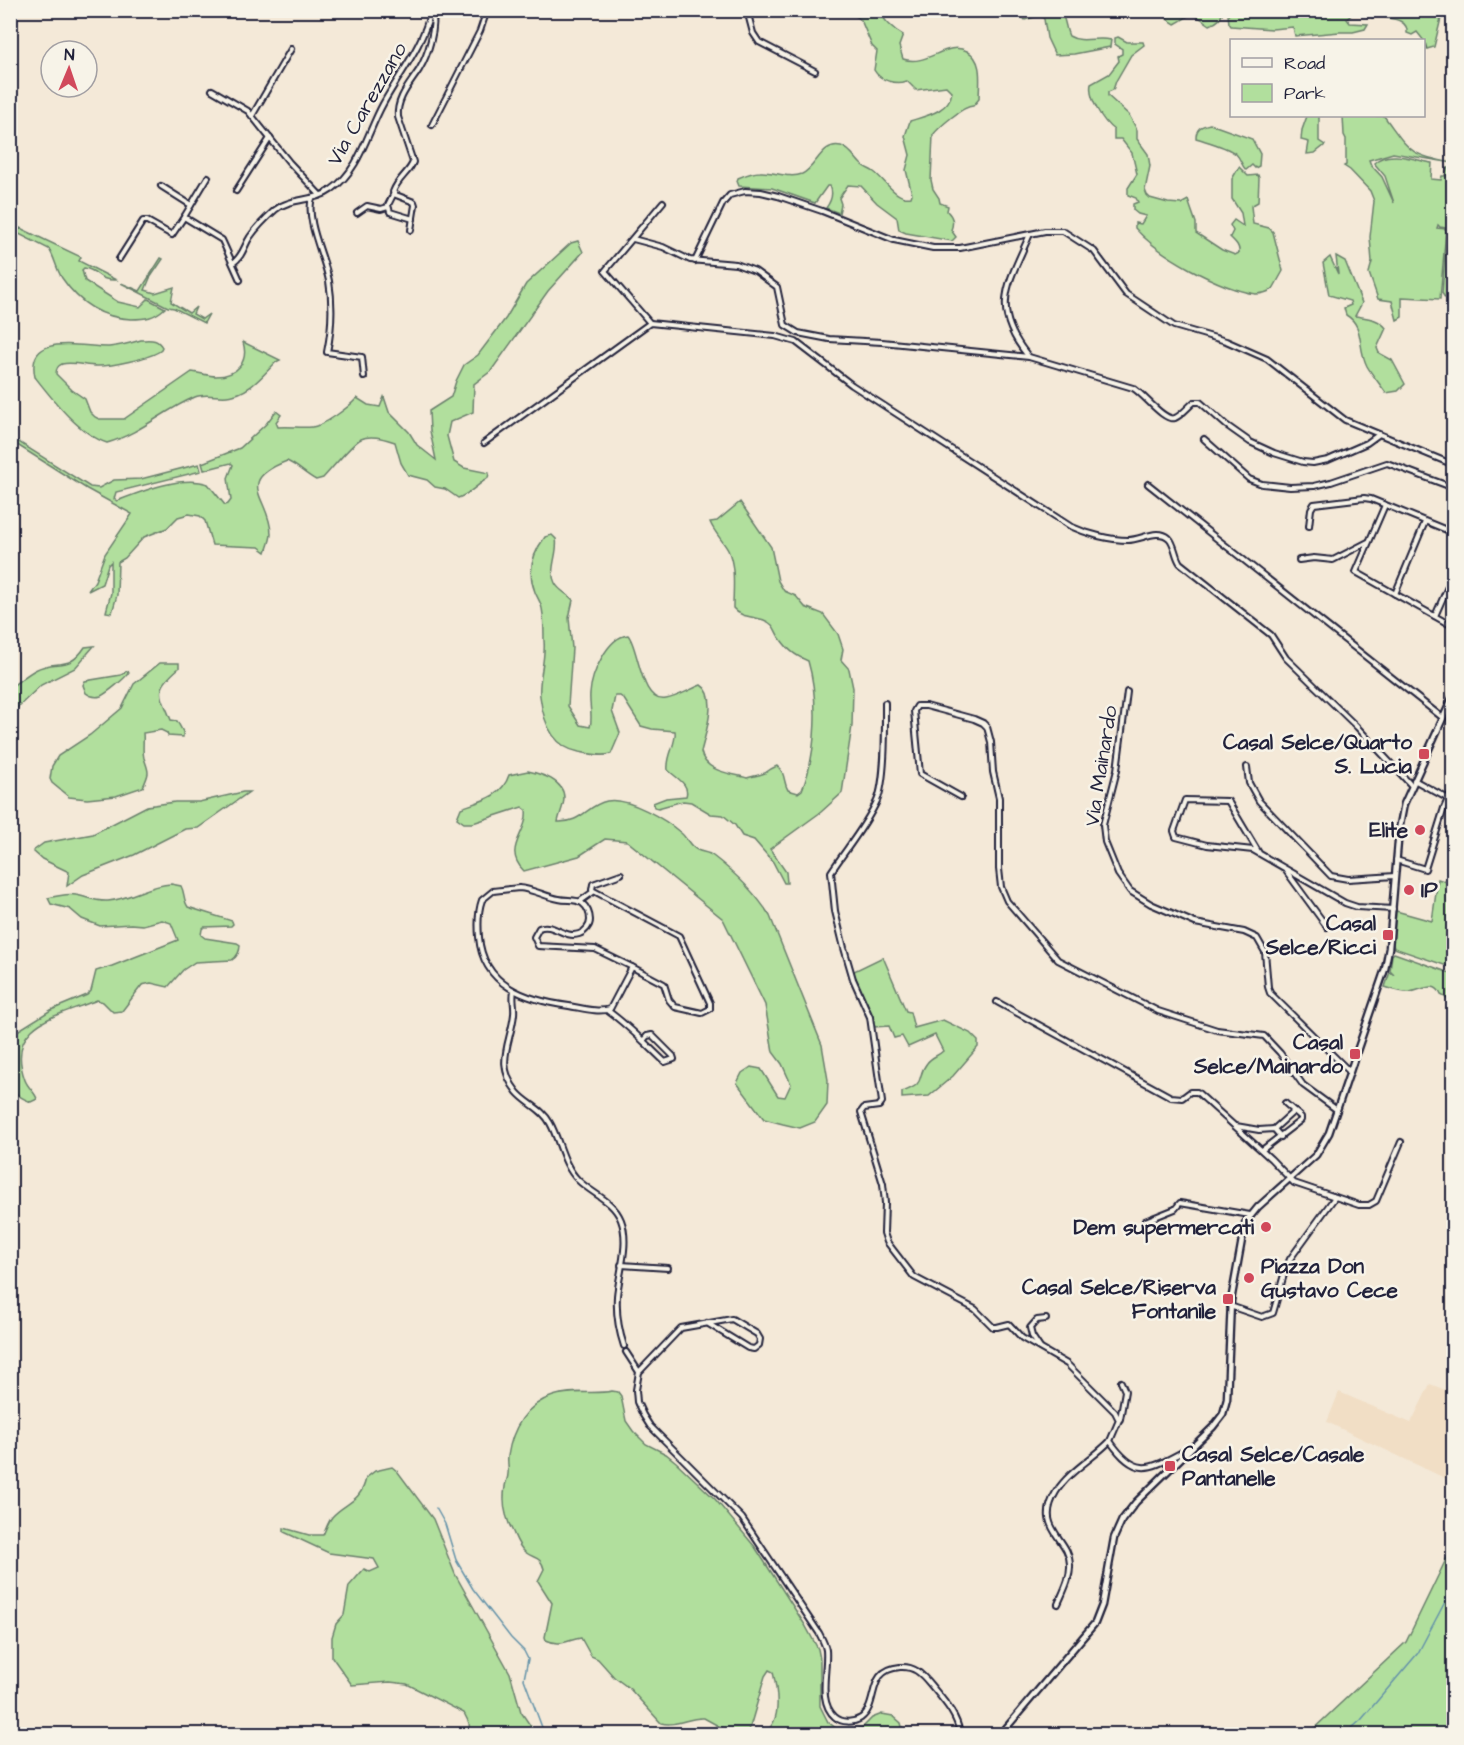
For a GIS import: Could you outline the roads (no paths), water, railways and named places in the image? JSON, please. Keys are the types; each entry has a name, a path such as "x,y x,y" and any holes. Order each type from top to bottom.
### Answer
{"main road":[{"path":"1001,1734 1095,1623 1102,1605 1114,1538 1122,1520 1136,1502 1218,1421 1227,1403 1230,1306 1243,1231 1250,1215 1320,1149 1337,1110 1384,975 1389,948 1402,810 1412,782 1454,694"}],"street":[{"path":"413,219 390,212 388,207 400,178 412,167 413,162 398,117 398,107 425,56 434,21 431,10"},
{"name":"Via Carezzano","path":"233,263 241,256 250,237 260,224 277,209 334,188 357,160 385,99 418,47 431,10"},
{"path":"432,125 480,32 487,10"},
{"path":"739,10 748,15 753,33 761,44 815,71"},
{"path":"252,116 291,49"},
{"path":"213,90 244,108 320,195"},
{"path":"236,191 270,138"},
{"path":"119,259 143,221 172,235 208,177"},
{"path":"161,186 191,205"},
{"path":"695,261 724,200 734,194 748,191 788,199 894,240 925,247 960,248 1054,230 1070,234 1096,252 1121,289 1175,327 1226,341 1267,359 1335,414 1378,435 1454,465"},
{"path":"394,193 414,202 411,230"},
{"path":"313,197 310,205 312,217 331,293 332,329 327,352 362,357 364,377"},
{"path":"650,323 605,271 663,202"},
{"path":"357,213 368,206 388,207"},
{"path":"184,217 221,239 240,280"},
{"path":"1029,357 1008,323 1005,307 1008,286 1030,234"},
{"path":"633,239 657,245 695,261 741,265 772,281 779,292 784,325 796,332 833,340 882,342 1029,357 1133,388 1144,395 1161,414 1169,418 1177,417 1194,402 1200,402 1246,440 1300,462 1312,463 1328,460 1378,435"},
{"path":"484,443 650,323 775,336 792,340 850,383 1067,524 1088,532 1126,540 1154,534 1167,537 1172,542 1180,563 1271,635 1286,658 1412,782 1454,802"},
{"path":"792,340 796,332"},
{"path":"1204,439 1249,479 1262,484 1290,488 1314,486 1331,483 1388,463 1454,488"},
{"path":"1148,484 1443,718"},
{"path":"1309,526 1311,509 1314,504 1364,498 1454,533"},
{"path":"1385,505 1356,572 1454,627"},
{"path":"1395,594 1425,522"},
{"path":"1299,560 1314,558 1333,560 1369,542"},
{"path":"1435,616 1454,573"},
{"name":"Via Mainardo","path":"1127,692 1116,774 1103,828 1107,847 1119,877 1130,891 1141,899 1186,920 1246,933 1257,938 1265,952 1270,993 1350,1072"},
{"path":"885,703 884,743 878,799 831,872 835,910 844,948 853,979 869,1014 873,1032 882,1102 879,1106 863,1108 861,1113 883,1184 886,1240 913,1276 975,1309 995,1327 1009,1324 1021,1338 1068,1365 1114,1410 1119,1420"},
{"path":"961,797 920,774 914,711 917,706 926,706 974,718 986,725 991,742 994,776 999,798 999,869 1002,891 1007,901 1058,960 1161,1013 1221,1030 1264,1036 1280,1053 1303,1085 1337,1110"},
{"path":"1247,766 1249,783 1259,801 1331,876 1348,879 1395,876"},
{"path":"1396,860 1425,869 1447,799 1454,786"},
{"path":"1259,853 1228,801 1189,798 1185,800 1174,832 1176,837 1207,846 1248,849 1259,853 1347,904 1393,909"},
{"path":"1284,868 1327,927"},
{"path":"593,892 591,889 593,884 621,874"},
{"path":"593,892 680,937 710,1003 710,1009 702,1013 676,1008 669,1000 664,984 595,949 542,948 537,945 534,935 540,927 549,926 570,935 579,934 590,924 590,916 579,902 521,888 493,891 483,898 478,928 481,954 499,980 514,992 549,1003 607,1010 620,1019 643,1041 665,1062 674,1059 652,1035 646,1035 643,1041"},
{"path":"579,902 593,892"},
{"path":"607,1010 611,1008 632,968"},
{"path":"514,992 514,1015 504,1056 509,1078 517,1092 549,1120 576,1178 608,1202 618,1214 624,1232 617,1305 624,1346"},
{"path":"997,1002 1170,1096 1182,1098 1190,1092 1197,1092 1295,1183 1335,1197 1361,1205 1374,1203 1401,1142"},
{"path":"1262,1150 1301,1120 1301,1117 1285,1103"},
{"path":"1235,1126 1258,1130 1274,1129 1294,1111"},
{"path":"1274,1129 1281,1137"},
{"path":"1230,1306 1262,1317 1272,1314 1290,1259 1335,1197"},
{"path":"1145,1221 1176,1209 1180,1203 1250,1215"},
{"path":"621,1265 668,1268"},
{"path":"639,1372 677,1331 686,1326 706,1323 733,1319 758,1334 759,1345 754,1349 748,1348 706,1323"},
{"path":"1042,1351 1032,1336 1030,1328 1038,1320 1046,1319"},
{"path":"626,1352 639,1372 637,1399 646,1421 742,1518 822,1638 826,1650 826,1701 832,1714 843,1721 859,1719 869,1708 873,1688 881,1675 893,1668 911,1668 921,1673 948,1705 956,1718 960,1734"},
{"path":"1058,1604 1070,1563 1051,1525 1050,1505 1063,1483 1110,1441 1119,1420 1125,1391 1121,1382"},
{"path":"1110,1441 1124,1459 1141,1467 1156,1465 1194,1446"},
{"path":"1007,1728 1016,1734"},
{"path":"1446,1734 1454,1729"}],"waterway":[{"path":"436,1508 445,1524 456,1560 473,1589 528,1659 524,1679 543,1730 548,1734"},
{"path":"1345,1734 1361,1720 1418,1653 1454,1585"}],"place":[{"name":"Casal Selce/Quarto S. Lucia","path":"1424,754"},
{"name":"Elite","path":"1420,830"},
{"name":"IP","path":"1409,890"},
{"name":"Casal Selce/Ricci","path":"1388,935"},
{"name":"Casal Selce/Mainardo","path":"1355,1054"},
{"name":"Dem supermercati","path":"1266,1227"},
{"name":"Piazza Don Gustavo Cece","path":"1249,1278"},
{"name":"Casal Selce/Riserva Fontanile","path":"1228,1299"},
{"name":"Casal Selce/Casale Pantanelle","path":"1170,1466"}]}
